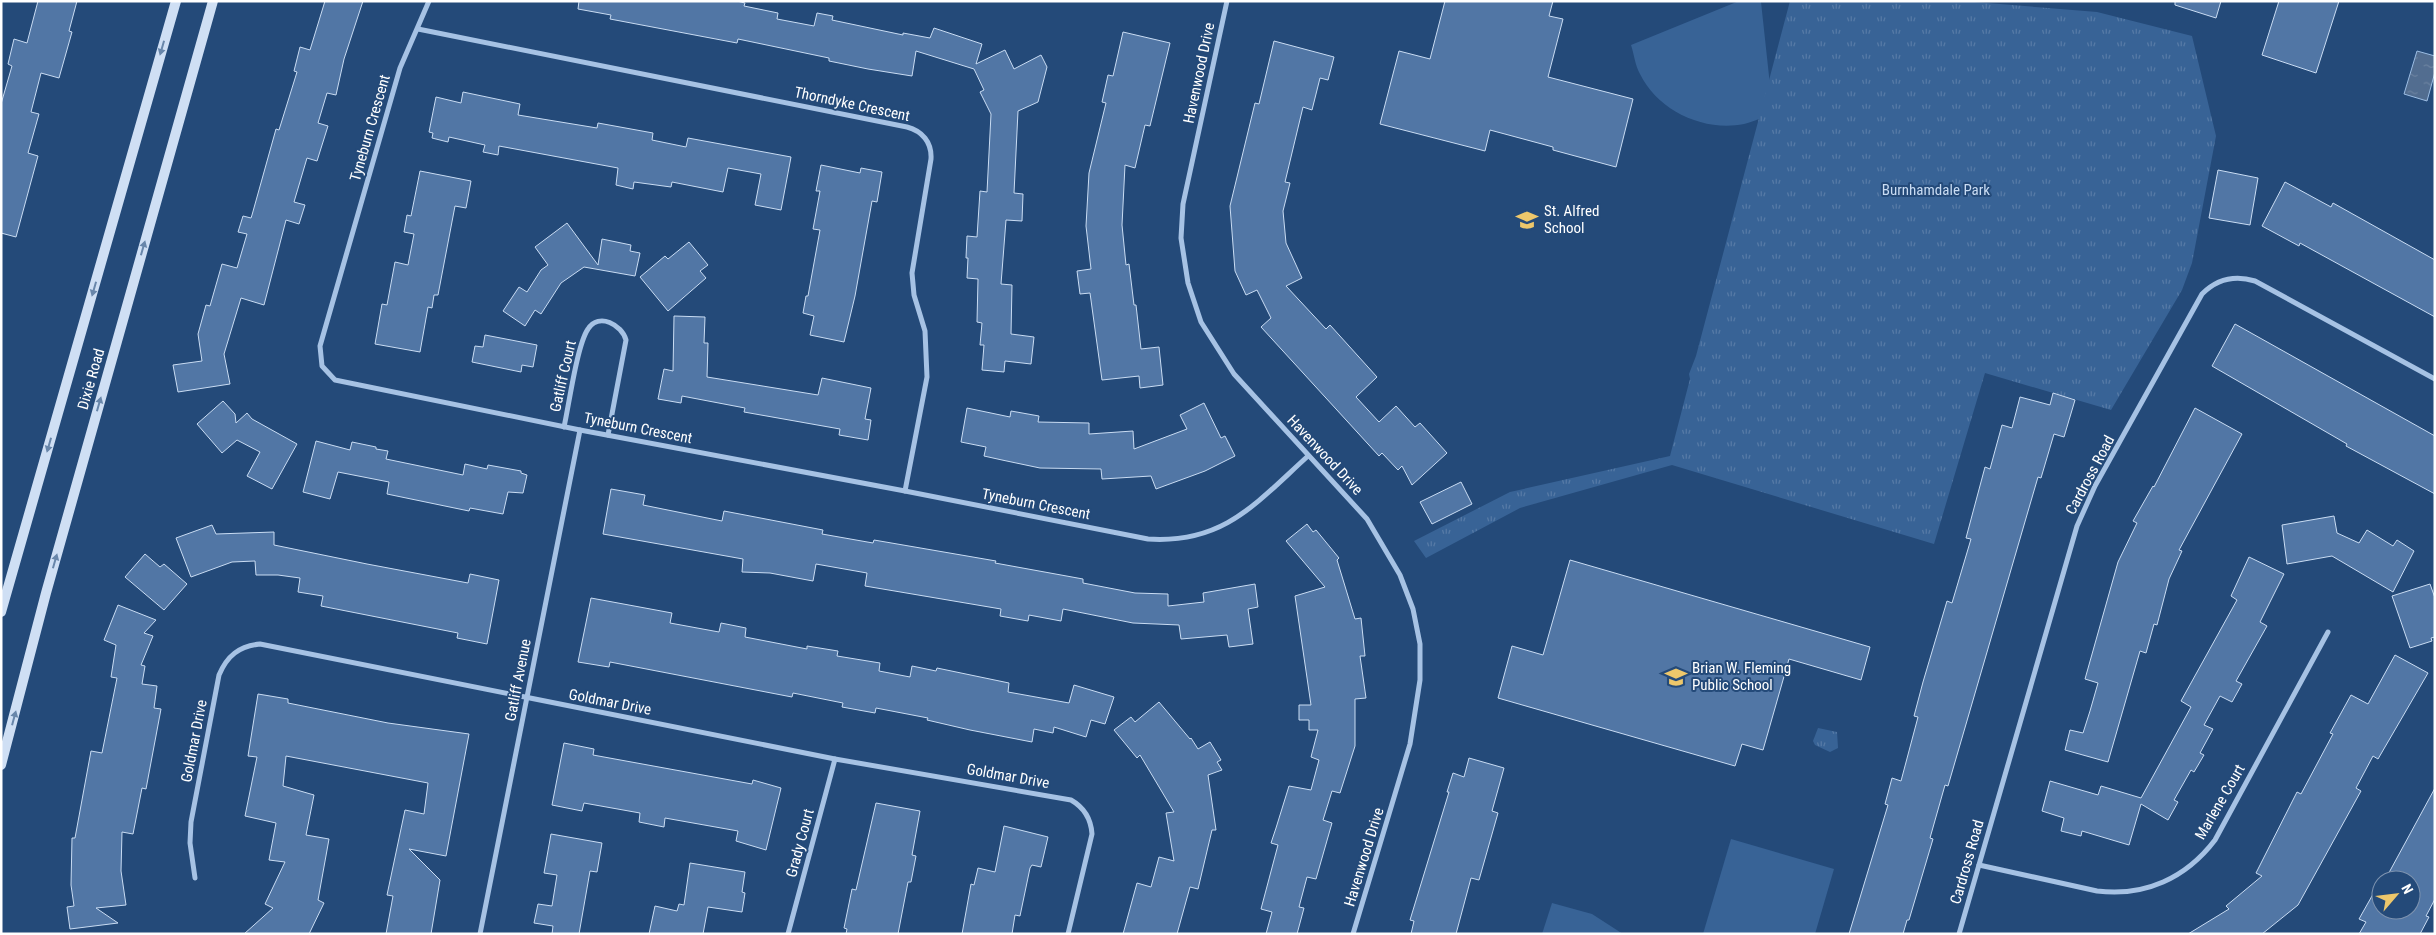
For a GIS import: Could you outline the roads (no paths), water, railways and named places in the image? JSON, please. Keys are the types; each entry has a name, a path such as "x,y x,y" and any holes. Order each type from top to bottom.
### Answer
{"main road":[{"name":"Dixie Road","path":"1,612 176,1"},
{"name":"Dixie Road","path":"1,765 46,593 213,1"}],"street":[{"name":"Tyneburn Crescent","path":"429,1 400,68 320,346 322,366 331,378 340,382 564,427 906,491 1148,539 1179,540 1209,533 1236,519 1308,456"},
{"name":"Havenwood Drive","path":"1227,1 1183,204 1181,238 1188,283 1201,322 1234,374 1367,519 1408,592 1420,644 1420,680 1410,744 1353,934"},
{"name":"Thorndyke Crescent","path":"418,28 907,127 924,136 929,144 931,159 912,273 914,295 925,331 927,377 906,491"},
{"name":"Cardross Road","path":"1959,934 2077,526 2095,486 2202,294 2222,280 2239,278 2255,281 2435,379"},
{"name":"Gatliff Court","path":"564,427 582,342 590,326 599,322 608,322 620,328 626,340 608,435"},
{"name":"Gatliff Avenue","path":"480,934 580,430"},
{"name":"Marlene Court","path":"1979,865 2097,891 2115,893 2151,887 2183,872 2197,861 2215,840 2328,632"},
{"name":"Goldmar Drive","path":"195,878 190,842 191,822 219,675 229,657 243,647 269,644 526,698 836,759 1061,798 1081,807 1091,822 1092,840 1068,934"},
{"name":"Grady Court","path":"788,934 836,759"}],"water":[{"path":"2417,51 2435,56 2435,72 2427,101 2404,94"}],"place":[{"name":"St. Alfred School","path":"1527,220"},
{"name":"Brian W. Fleming Public School","path":"1676,677"}],"park label":[{"name":"Burnhamdale Park","path":"1936,190"}]}
